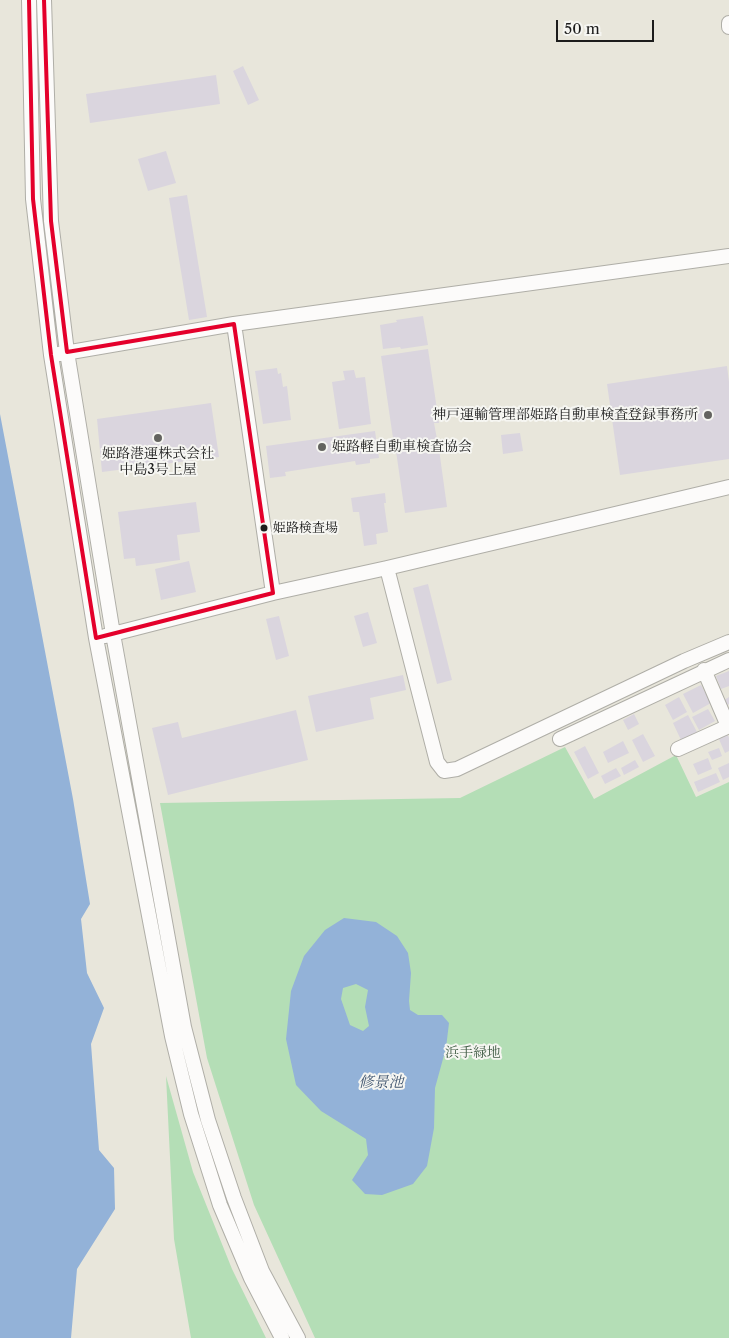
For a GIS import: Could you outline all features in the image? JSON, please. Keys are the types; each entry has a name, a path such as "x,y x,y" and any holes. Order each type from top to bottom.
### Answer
{"street":[{"path":"29,0 33,199 51,355 96,638 172,1036 191,1114 220,1205 251,1278 282,1338"},
{"path":"44,0 51,222 67,352 113,634 184,1027 208,1120 234,1198 262,1271 298,1338"},
{"path":"51,355 234,324 729,256"},
{"path":"234,324 273,592"},
{"path":"96,638 273,592 387,568 729,487"},
{"path":"387,568 437,762 444,771 457,770 684,661 729,642"},
{"path":"560,739 704,670 729,660"},
{"path":"678,749 728,726 704,670"}],"green space":[{"name":"浜手緑地","path":"565,747 594,799 676,755 696,797 729,782 729,1338 315,1338 254,1205 207,1058 160,803 460,798"},
{"path":"166,1076 193,1172 232,1269 266,1338 191,1338 174,1239"}],"water":[{"path":"0,414 73,799 90,904 81,919 87,973 104,1008 91,1044 99,1150 114,1168 115,1209 77,1269 71,1338 0,1338"},
{"name":"修景池","path":"344,918 376,922 397,936 408,953 411,973 410,1010 418,1015 442,1015 449,1023 446,1048 435,1088 434,1128 427,1166 413,1184 382,1195 365,1194 352,1180 368,1155 366,1139 321,1111 296,1085 286,1039 291,991 304,956 325,930","holes":["356,984 368,990 365,1007 369,1026 363,1031 350,1025 341,999 343,988"]}],"building":[{"path":"243,66 259,100 248,105 233,71"},
{"path":"216,75 220,104 90,123 86,94"},
{"path":"166,151 176,183 148,191 138,159"},
{"path":"187,195 207,317 189,320 169,198"},
{"path":"423,316 428,345 401,349 400,347 383,349 380,325 397,322 396,320"},
{"path":"428,349 439,423 434,423 437,439 394,445 381,356"},
{"path":"727,366 729,382 729,459 620,475 607,384"},
{"path":"277,368 278,374 281,373 283,387 287,386 291,420 263,424 255,371"},
{"path":"354,370 356,378 365,377 371,424 339,429 332,382 345,380 343,371"},
{"name":"姫路港運株式会社 中島3号上屋","path":"211,403 219,457 102,472 97,419"},
{"path":"375,431 379,458 370,459 370,463 356,465 355,461 285,472 286,476 270,478 266,446"},
{"path":"520,433 523,451 503,454 501,435"},
{"path":"438,442 447,507 405,513 396,451"},
{"path":"385,493 386,503 384,503 388,532 376,534 377,544 364,546 359,512 353,512 351,498"},
{"path":"196,502 200,532 177,535 180,560 136,566 135,558 124,559 118,512"},
{"path":"189,561 196,592 161,600 155,569"},
{"path":"428,584 452,680 437,684 413,588"},
{"path":"368,612 377,643 363,647 354,616"},
{"path":"279,616 289,656 276,660 266,619"},
{"path":"729,671 729,686 721,689 716,676"},
{"path":"403,675 406,690 370,698 374,719 316,732 308,696"},
{"path":"701,685 711,703 693,713 683,694"},
{"path":"679,697 687,712 673,720 665,705"},
{"path":"729,697 729,704 726,706 724,700"},
{"path":"708,709 715,721 699,730 692,717"},
{"path":"296,710 308,760 168,795 152,728 178,722 182,738"},
{"path":"634,714 639,724 628,730 623,720"},
{"path":"688,715 697,732 681,740 673,723"},
{"path":"727,733 729,751 725,753 718,737"},
{"path":"643,734 655,756 643,762 632,740"},
{"path":"623,741 629,753 608,763 603,752"},
{"path":"585,746 599,773 588,779 574,752"},
{"path":"719,748 722,756 712,760 708,752"},
{"path":"708,758 712,769 698,775 693,764"},
{"path":"635,760 639,767 624,775 621,768"},
{"path":"729,763 729,777 723,780 718,768"},
{"path":"616,768 621,776 605,784 601,776"},
{"path":"716,773 720,782 698,792 694,782"}],"transit line":[{"path":"29,0 33,199 51,355 96,638 273,593 234,324 67,352 51,221 44,0"}],"place":[{"name":"神戸運輸管理部姫路自動車検査登録事務所","path":"708,415"},
{"name":"姫路港運株式会社 中島3号上屋","path":"158,438"},
{"name":"姫路軽自動車検査協会","path":"322,447"},
{"name":"姫路検査場","path":"264,528"}]}
